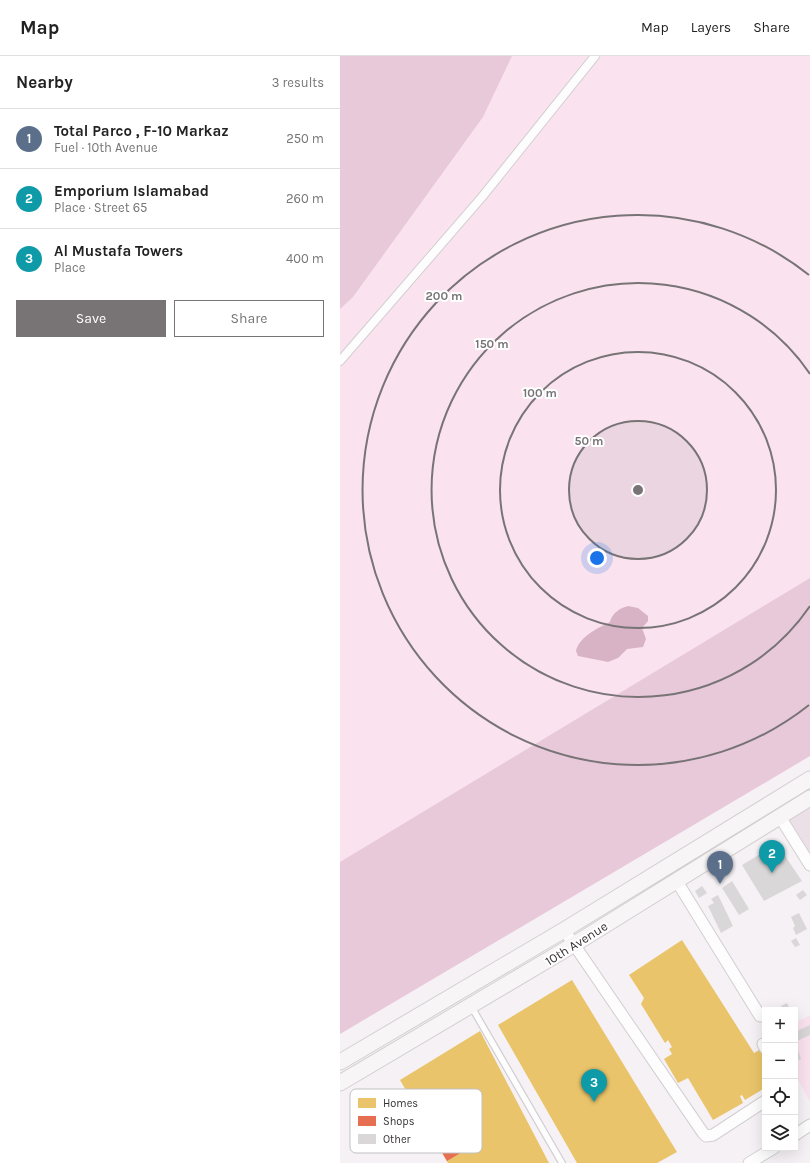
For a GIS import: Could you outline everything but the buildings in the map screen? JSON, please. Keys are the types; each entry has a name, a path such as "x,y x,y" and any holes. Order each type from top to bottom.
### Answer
{"main road":[{"name":"10th Avenue","path":"340,1062 564,930 810,779"},
{"name":"10th Avenue","path":"340,1083 574,945 676,880 810,798"}],"street":[{"path":"340,361 482,197 594,56"},
{"path":"780,817 810,865"},
{"path":"676,880 760,1016"},
{"path":"564,930 706,1136 713,1135 762,1103"},
{"path":"798,1133 810,1126"},
{"path":"749,1163 769,1151"}],"lane":[{"path":"471,1006 562,1163"}],"shaded area":[{"path":"340,56 810,56 810,756 340,1034"},
{"path":"340,56 512,56 483,117 353,297 340,309"},
{"path":"810,578 810,756 340,1034 340,862"},
{"path":"628,606 638,608 648,616 648,621 642,628 646,639 643,647 627,649 618,658 608,662 578,656 576,651 581,641 585,637 610,622 617,611"},
{"path":"810,804 810,856 787,818"},
{"path":"810,1015 810,1102 798,1080 798,1021"}],"place":[{"name":"Emporium Islamabad","path":"772,873"},
{"name":"Total Parco , F-10 Markaz","path":"720,884"},
{"name":"Al Mustafa Towers","path":"594,1102"}]}
